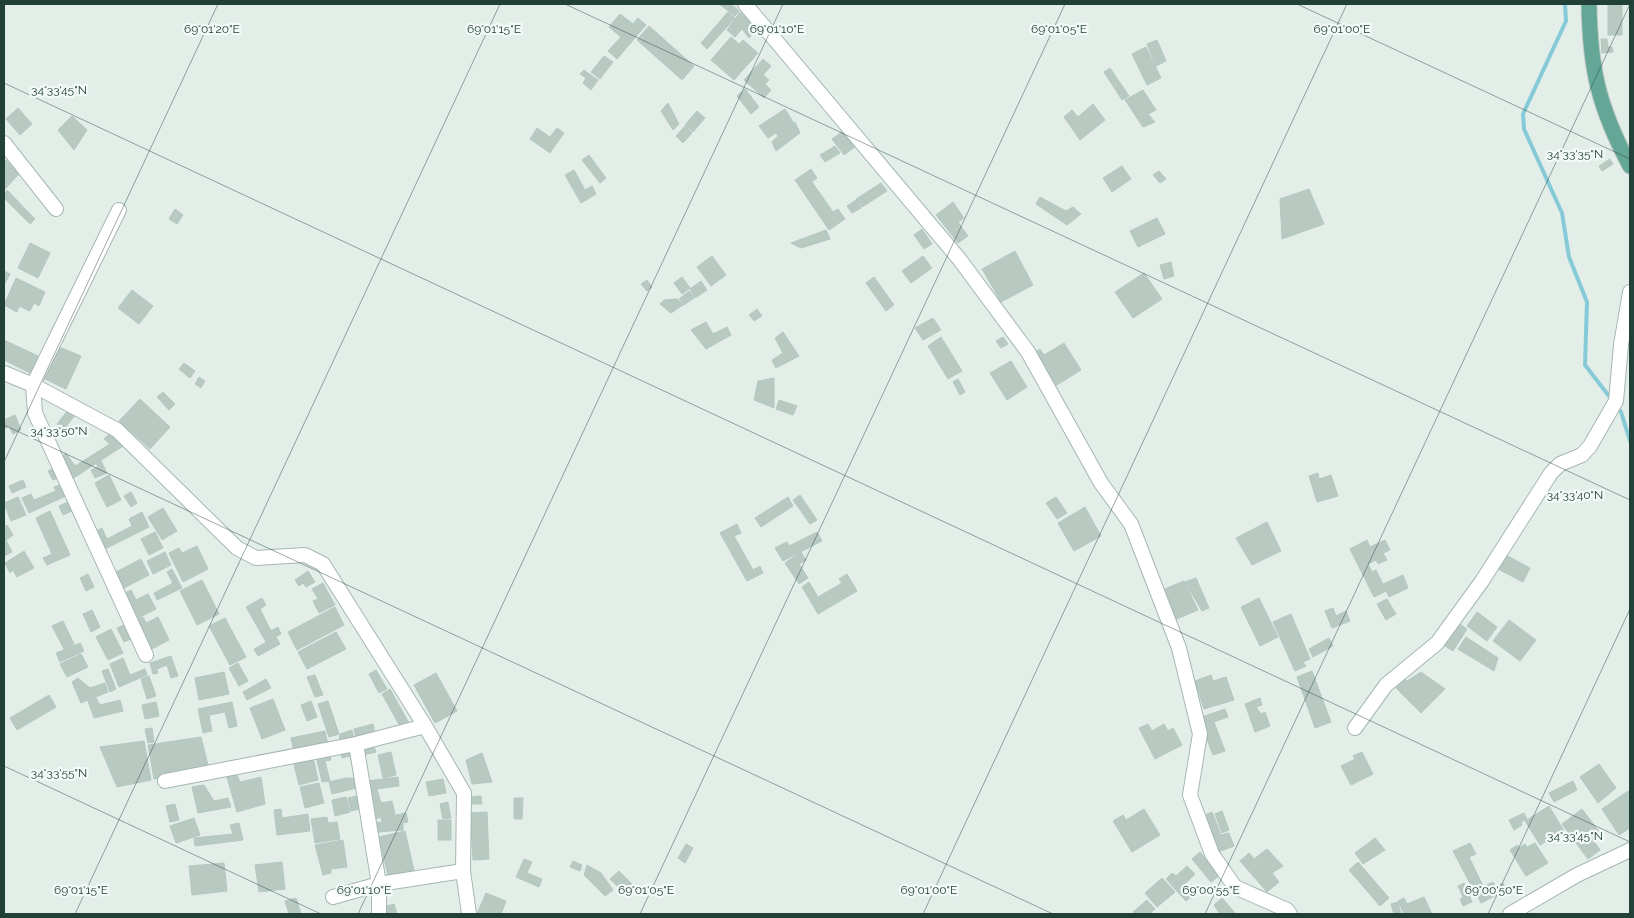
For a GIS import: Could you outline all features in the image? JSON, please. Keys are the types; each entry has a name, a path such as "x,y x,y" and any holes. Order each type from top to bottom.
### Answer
{"main road":[{"path":"1589,4 1589,39 1598,91 1606,118 1630,166"}],"street":[{"path":"744,4 960,260 1028,352 1101,483 1131,524 1179,648 1200,734 1190,795 1212,854 1235,887 1287,910 1290,914"},
{"path":"4,143 56,209"},
{"path":"119,210 33,385 35,413 146,655"},
{"path":"1355,728 1386,685 1437,643 1482,581 1551,473 1560,464 1582,455 1605,423 1616,401 1621,345 1630,292"},
{"path":"4,373 33,385 116,430 237,548 256,558 305,555 323,564 425,726 464,793 463,871 469,914"},
{"path":"165,781 356,744 425,726"},
{"path":"356,744 379,884 379,914"},
{"path":"1510,914 1577,874 1630,850"},
{"path":"333,897 379,884 463,871"}],"building":[{"path":"719,4 731,4 739,11 735,16"},
{"path":"1608,4 1622,4 1622,35 1608,35"},
{"path":"728,12 735,18 707,49 701,43"},
{"path":"740,12 756,29 749,38 742,29 735,37 727,30"},
{"path":"620,14 633,24 638,18 646,25 617,59 608,51 621,37 609,27"},
{"path":"649,26 694,66 682,80 637,40"},
{"path":"731,37 739,44 743,40 758,53 734,80 711,60"},
{"path":"1601,39 1607,39 1608,47 1612,47 1613,52 1602,53"},
{"path":"1157,40 1166,61 1156,66 1147,44"},
{"path":"1146,47 1161,78 1147,85 1132,54"},
{"path":"604,56 613,62 600,79 591,72"},
{"path":"763,59 771,66 763,75 769,80 765,84 771,90 764,98 744,80"},
{"path":"1110,68 1129,96 1122,100 1104,72"},
{"path":"584,70 598,80 591,90 583,83 586,78 580,74"},
{"path":"745,89 759,107 751,114 737,96"},
{"path":"1143,90 1156,110 1148,114 1155,122 1143,127 1125,100"},
{"path":"668,103 679,124 673,130 661,111"},
{"path":"1093,104 1105,120 1080,140 1064,117 1072,110 1078,117"},
{"path":"18,108 32,124 20,135 6,119"},
{"path":"785,109 793,122 768,138 759,126"},
{"path":"697,111 705,118 693,132 685,125"},
{"path":"72,116 87,130 74,150 58,130"},
{"path":"795,122 800,133 776,151 772,142 778,136 776,133"},
{"path":"685,126 692,133 683,143 676,136"},
{"path":"537,128 550,137 557,128 564,133 550,153 530,139"},
{"path":"843,131 855,147 844,155 832,139"},
{"path":"835,146 840,153 825,162 820,155"},
{"path":"589,155 606,178 600,183 582,160"},
{"path":"1610,159 1613,164 1602,171 1599,166"},
{"path":"6,160 19,174 4,190 4,162"},
{"path":"1122,166 1131,179 1112,192 1103,178"},
{"path":"811,169 817,178 812,182 833,212 838,209 845,219 829,230 795,180"},
{"path":"574,170 585,190 592,186 596,194 581,203 565,175"},
{"path":"1159,171 1166,179 1160,183 1153,175"},
{"path":"881,183 887,191 862,207 856,199"},
{"path":"1309,189 1324,224 1282,239 1280,199"},
{"path":"7,190 35,219 30,224 4,198"},
{"path":"1040,197 1066,211 1073,207 1081,214 1067,225 1036,204"},
{"path":"856,200 861,208 852,213 847,206"},
{"path":"953,202 964,218 958,222 968,236 958,243 936,215"},
{"path":"175,209 183,215 177,224 169,219"},
{"path":"1157,218 1165,234 1138,247 1130,231"},
{"path":"922,229 932,244 924,249 914,235"},
{"path":"826,230 830,239 801,248 791,243"},
{"path":"30,243 50,253 38,278 18,268"},
{"path":"1015,251 1033,285 1001,302 982,269"},
{"path":"712,256 726,275 711,286 697,267"},
{"path":"923,256 932,268 911,283 902,271"},
{"path":"1171,262 1174,276 1164,279 1160,265"},
{"path":"4,271 10,274 4,285"},
{"path":"1144,273 1162,299 1133,318 1115,292"},
{"path":"682,277 690,288 682,294 674,283"},
{"path":"874,277 894,305 886,311 866,283"},
{"path":"16,278 45,292 39,306 34,303 30,311 19,306 17,312 4,305"},
{"path":"647,280 652,287 647,291 641,284"},
{"path":"701,281 707,290 695,298 690,289"},
{"path":"132,290 153,306 139,324 118,308"},
{"path":"689,291 694,298 684,305 679,299"},
{"path":"677,299 683,305 671,313 660,304 664,300"},
{"path":"757,309 762,316 754,321 749,315"},
{"path":"933,318 941,330 923,340 915,328"},
{"path":"706,322 713,334 727,327 731,335 706,349 691,330"},
{"path":"783,332 799,356 776,368 772,360 783,353 775,338"},
{"path":"941,337 962,371 948,379 928,346"},
{"path":"1003,337 1008,344 1001,348 996,341"},
{"path":"4,340 38,356 30,373 4,360"},
{"path":"1064,343 1081,370 1052,388 1031,355 1040,349 1044,355"},
{"path":"59,347 81,356 66,389 45,379"},
{"path":"1011,361 1027,387 1007,400 990,373"},
{"path":"184,363 195,371 190,378 179,369"},
{"path":"199,377 205,381 201,388 195,384"},
{"path":"774,378 774,408 754,400 758,381"},
{"path":"958,379 965,392 960,395 953,382"},
{"path":"163,392 175,404 169,410 157,397"},
{"path":"140,399 170,427 150,449 119,421"},
{"path":"779,400 797,406 793,415 776,409"},
{"path":"69,409 76,414 64,429 57,424"},
{"path":"15,415 21,430 13,434 9,426 4,429 4,420"},
{"path":"110,433 123,446 72,479 61,457 66,453 75,466 110,444 104,439"},
{"path":"101,461 107,473 95,478 91,470 98,467 96,463"},
{"path":"54,468 58,478 53,480 48,471"},
{"path":"1318,473 1319,479 1331,475 1338,496 1317,502 1309,476"},
{"path":"109,475 121,500 107,507 95,483"},
{"path":"23,480 26,487 12,493 9,486"},
{"path":"63,484 68,495 29,513 22,498 31,494 34,500 56,491 54,487"},
{"path":"131,492 137,503 131,507 124,496"},
{"path":"800,495 817,520 810,524 793,500"},
{"path":"18,497 26,515 11,521 4,503"},
{"path":"788,497 793,506 761,527 755,518"},
{"path":"1056,497 1067,513 1057,519 1046,503"},
{"path":"70,501 74,510 63,515 59,506"},
{"path":"1085,507 1101,536 1074,551 1058,523"},
{"path":"163,508 177,531 162,540 148,517"},
{"path":"50,511 70,555 47,565 43,558 52,554 36,518"},
{"path":"142,512 149,527 101,551 92,533 102,528 107,539 132,526 129,519"},
{"path":"1267,522 1281,551 1252,565 1236,538"},
{"path":"737,524 741,533 734,536 753,570 760,566 763,573 747,581 720,533"},
{"path":"7,525 13,535 6,540 12,552 4,556 4,527"},
{"path":"155,532 163,548 149,555 141,539"},
{"path":"817,532 822,541 783,561 775,548 787,542 789,546"},
{"path":"1367,540 1370,547 1385,540 1390,550 1383,553 1387,560 1378,564 1376,560 1368,564 1372,572 1376,570 1386,591 1374,597 1350,549"},
{"path":"197,546 208,569 183,582 169,553 179,548 182,553"},
{"path":"24,551 34,568 17,577 13,570 10,573 5,563"},
{"path":"165,552 171,565 153,574 147,561"},
{"path":"801,552 806,560 799,564 808,578 799,584 785,563"},
{"path":"1504,554 1530,568 1523,582 1496,568"},
{"path":"141,559 149,575 122,589 114,573"},
{"path":"172,569 182,588 157,600 154,593 173,583 167,572"},
{"path":"308,571 315,582 306,587 303,583 299,586 295,580"},
{"path":"88,574 94,587 86,591 80,578"},
{"path":"847,574 857,591 818,614 802,587 809,582 818,597 842,583 839,579"},
{"path":"1403,575 1408,588 1389,597 1383,584"},
{"path":"1196,578 1209,608 1202,611 1185,582"},
{"path":"202,580 219,614 197,625 180,591"},
{"path":"1184,581 1198,610 1172,621 1160,591"},
{"path":"323,583 335,605 319,613 313,601 318,599 312,589"},
{"path":"131,590 136,600 148,594 156,609 134,620 121,595"},
{"path":"262,598 266,605 260,609 271,631 278,627 281,634 266,642 246,607"},
{"path":"1259,598 1278,637 1260,646 1241,607"},
{"path":"1387,599 1396,614 1386,620 1377,604"},
{"path":"335,607 344,625 297,650 288,632"},
{"path":"1333,608 1336,616 1346,611 1350,621 1332,628 1325,611"},
{"path":"92,610 100,627 91,632 83,614"},
{"path":"1477,612 1497,627 1487,641 1467,626"},
{"path":"1291,614 1310,659 1303,662 1306,666 1295,671 1273,622"},
{"path":"143,617 146,623 158,617 169,640 148,651 133,621"},
{"path":"225,618 246,657 230,665 209,626"},
{"path":"1509,620 1536,640 1520,661 1493,641"},
{"path":"63,621 74,644 64,649 52,626"},
{"path":"1457,622 1467,629 1453,651 1442,644"},
{"path":"124,625 131,639 124,642 117,628"},
{"path":"111,629 123,653 108,660 96,637"},
{"path":"336,632 346,649 307,669 298,652"},
{"path":"276,637 280,644 258,656 254,649"},
{"path":"1466,637 1498,658 1494,671 1458,649"},
{"path":"1329,638 1333,646 1313,657 1309,649"},
{"path":"80,643 84,651 60,662 56,653"},
{"path":"81,654 88,667 67,677 60,664"},
{"path":"171,656 178,676 171,678 167,665 157,669 158,673 153,674 150,663"},
{"path":"123,658 130,675 145,669 147,675 119,687 110,664"},
{"path":"238,663 248,681 239,686 229,668"},
{"path":"108,669 116,689 110,692 102,671"},
{"path":"376,670 387,689 379,693 369,674"},
{"path":"1312,671 1331,722 1315,728 1297,677"},
{"path":"224,672 229,694 199,700 195,678"},
{"path":"1421,672 1445,689 1421,713 1396,688 1405,679 1407,681"},
{"path":"436,673 457,711 435,723 414,685"},
{"path":"315,675 323,695 315,697 307,677"},
{"path":"1211,675 1213,681 1226,677 1234,700 1204,709 1195,681"},
{"path":"149,676 156,696 147,699 141,679"},
{"path":"78,678 90,688 105,683 108,692 81,703 72,682"},
{"path":"266,679 271,688 247,700 243,692"},
{"path":"390,689 410,725 402,730 382,694"},
{"path":"49,695 56,707 17,730 10,718"},
{"path":"96,698 100,705 120,700 123,711 94,718 88,701"},
{"path":"1260,698 1262,705 1256,707 1261,714 1265,712 1270,726 1255,732 1245,704"},
{"path":"273,699 285,730 262,739 250,708"},
{"path":"311,701 317,717 307,721 301,705"},
{"path":"328,701 339,734 329,737 318,704"},
{"path":"156,702 159,716 145,719 142,705"},
{"path":"232,702 237,726 229,728 225,712 209,715 212,731 203,733 198,709"},
{"path":"1225,709 1228,717 1214,722 1225,751 1213,755 1199,718"},
{"path":"373,724 375,734 356,739 354,729"},
{"path":"1148,724 1152,731 1164,724 1168,731 1173,728 1182,745 1155,759 1139,728"},
{"path":"152,728 154,742 148,743 145,729"},
{"path":"352,730 354,739 339,743 340,734"},
{"path":"325,731 328,745 294,752 291,738"},
{"path":"201,737 208,765 199,770 154,779 148,745"},
{"path":"144,741 151,780 117,787 100,747"},
{"path":"373,744 376,752 359,756 357,748"},
{"path":"354,748 358,762 352,763 350,756 342,758 340,751"},
{"path":"391,752 396,775 383,778 378,755"},
{"path":"1362,752 1373,774 1351,785 1341,766 1355,759 1353,756"},
{"path":"329,753 331,760 325,761 330,781 322,782 316,756"},
{"path":"482,753 492,782 472,784 466,760"},
{"path":"313,757 318,780 299,785 293,761"},
{"path":"1599,764 1616,788 1598,803 1580,777"},
{"path":"236,773 240,782 261,777 265,804 237,812 226,774"},
{"path":"398,777 399,786 368,790 367,781"},
{"path":"354,778 357,788 332,794 329,782"},
{"path":"443,779 446,793 429,796 426,782"},
{"path":"1573,781 1577,790 1554,802 1549,793"},
{"path":"319,783 324,803 305,808 300,787"},
{"path":"204,785 214,801 228,798 231,807 198,813 192,787"},
{"path":"377,789 381,803 392,801 395,814 374,819 367,792"},
{"path":"1628,791 1630,795 1630,828 1619,835 1602,809"},
{"path":"357,796 360,809 351,811 348,798"},
{"path":"481,796 482,804 469,804 468,797"},
{"path":"346,797 350,812 335,816 332,800"},
{"path":"514,798 523,798 522,819 514,819"},
{"path":"448,802 451,818 443,819 440,804"},
{"path":"175,804 179,820 170,822 166,806"},
{"path":"1549,806 1564,831 1540,845 1525,821"},
{"path":"281,809 282,818 308,814 310,831 277,835 274,810"},
{"path":"1144,809 1160,835 1132,852 1113,821 1123,815 1126,820"},
{"path":"1582,809 1601,834 1593,840 1600,850 1588,859 1562,824"},
{"path":"1222,811 1229,830 1222,833 1215,814"},
{"path":"487,812 489,859 473,860 470,813"},
{"path":"1212,812 1221,835 1229,833 1234,846 1218,852 1203,816"},
{"path":"406,813 408,822 377,828 376,823 382,822 381,818"},
{"path":"1524,813 1527,819 1521,822 1522,825 1514,830 1509,820"},
{"path":"327,817 328,823 337,822 340,839 315,843 311,819"},
{"path":"194,818 200,835 176,843 170,826"},
{"path":"438,820 451,820 451,840 438,840"},
{"path":"239,823 243,840 195,846 194,838 233,834 230,825"},
{"path":"403,824 403,830 378,832 377,828"},
{"path":"405,831 414,870 388,876 379,837"},
{"path":"1375,838 1385,850 1363,864 1355,853"},
{"path":"343,840 347,867 331,869 331,873 323,875 315,845"},
{"path":"1470,843 1476,854 1469,857 1483,886 1474,891 1453,851"},
{"path":"1535,843 1548,863 1526,876 1510,850 1517,845 1519,848 1525,844 1527,847"},
{"path":"686,844 693,848 685,863 678,858"},
{"path":"1267,849 1283,866 1272,873 1279,882 1267,892 1240,861 1249,853 1254,859"},
{"path":"1200,852 1219,876 1211,882 1192,859"},
{"path":"524,859 532,862 527,873 542,879 539,887 516,877"},
{"path":"573,861 582,865 580,871 570,867"},
{"path":"282,862 285,889 259,892 255,865"},
{"path":"1358,862 1389,898 1380,906 1349,870"},
{"path":"224,863 227,891 192,895 189,866"},
{"path":"587,865 601,873 613,890 605,896 584,875"},
{"path":"1187,866 1195,874 1184,885 1193,895 1186,901 1166,879 1172,873 1176,876"},
{"path":"619,871 632,884 623,892 610,879"},
{"path":"1162,878 1175,892 1157,907 1145,893"},
{"path":"1493,882 1496,887 1503,883 1506,890 1481,903 1475,891"},
{"path":"1464,883 1472,902 1463,906 1460,899 1463,897 1458,886"},
{"path":"486,893 506,901 501,914 477,914"},
{"path":"1424,897 1432,914 1404,914 1398,901 1404,898 1407,904"},
{"path":"296,898 301,914 289,914 285,901"},
{"path":"1222,898 1236,914 1220,914 1214,905"},
{"path":"1147,900 1155,909 1149,914 1135,914 1133,912"},
{"path":"1398,902 1401,914 1394,914 1391,904"},
{"path":"394,904 397,914 385,914 383,907"}],"waterway":[{"path":"1565,4 1566,21 1523,114 1524,129 1562,213 1569,257 1587,302 1585,365 1612,400"},
{"path":"1616,406 1621,412 1630,441"}]}
